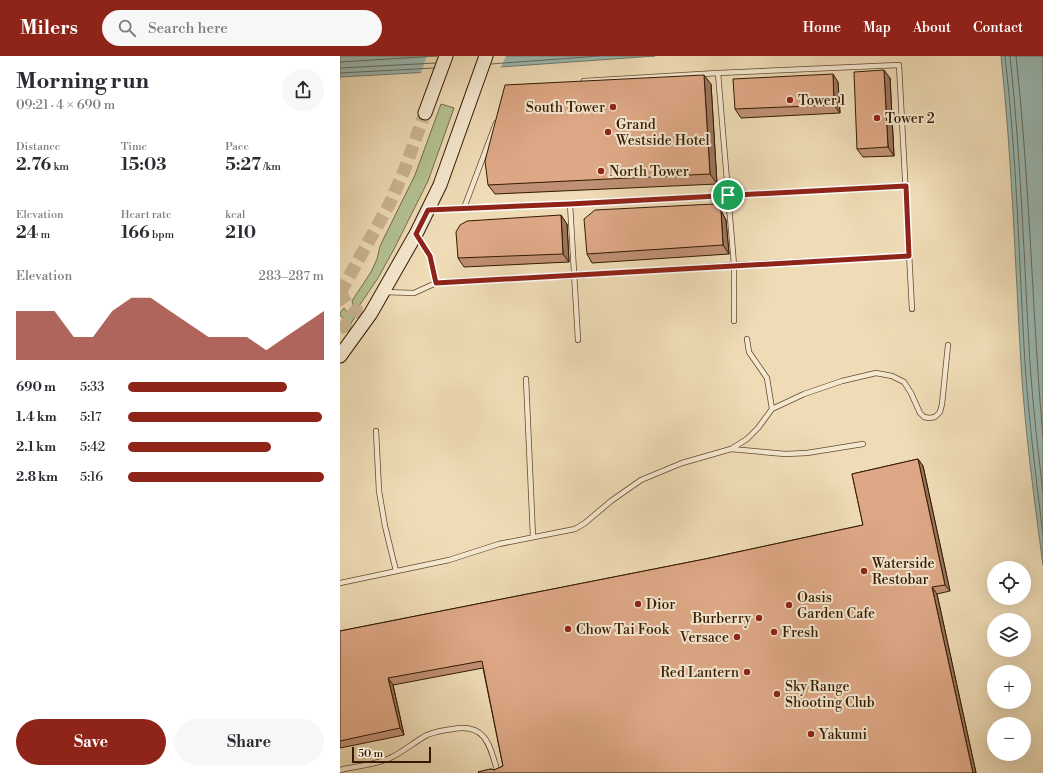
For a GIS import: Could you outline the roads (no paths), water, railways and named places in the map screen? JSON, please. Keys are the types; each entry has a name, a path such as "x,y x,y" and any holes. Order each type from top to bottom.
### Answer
{"street":[{"path":"425,113 446,56"},
{"path":"340,356 371,313 428,210 440,185 486,56"}],"lane":[{"path":"576,81 899,65 912,309"},
{"path":"718,73 734,265 734,321"},
{"path":"464,208 499,116"},
{"path":"428,210 906,186"},
{"path":"570,204 578,340"},
{"path":"416,234 430,256 436,283"},
{"path":"382,292 414,293 436,283 909,256"},
{"path":"747,339 749,352 767,378 772,409"},
{"path":"340,583 449,560 499,544 575,529 641,480 682,463 731,449 747,439 758,428 772,409 804,394 842,381 876,373 892,376 904,382 920,413 924,417 935,417 940,412 942,404 948,345"},
{"path":"526,379 533,537"},
{"path":"376,431 379,491 385,526 396,571"},
{"path":"731,449 785,454 807,453 863,444"},
{"path":"340,770 389,759 427,735 443,730 463,727 478,730 486,740 492,752 498,773"}],"water":[{"path":"340,56 655,56 340,77"},
{"path":"1001,56 1043,56 1043,565 1025,414 1011,171"}],"tunnel":[{"path":"340,293 390,203 404,171 425,113"},
{"path":"341,291 345,301 356,311 371,313"},
{"path":"340,322 348,332 349,345"}],"place":[{"name":"Tower 1","path":"790,100"},
{"name":"South Tower","path":"613,107"},
{"name":"Tower 2","path":"877,118"},
{"name":"Grand Westside Hotel","path":"608,132"},
{"name":"North Tower","path":"601,171"},
{"name":"Waterside Restobar","path":"864,571"},
{"name":"Dior","path":"638,604"},
{"name":"Oasis Garden Cafe","path":"789,605"},
{"name":"Burberry","path":"759,618"},
{"name":"Chow Tai Fook","path":"568,629"},
{"name":"Fresh","path":"774,632"},
{"name":"Versace","path":"737,637"},
{"name":"Red Lantern","path":"747,672"},
{"name":"Sky Range Shooting Club","path":"777,694"},
{"name":"Yakumi","path":"811,734"}]}
